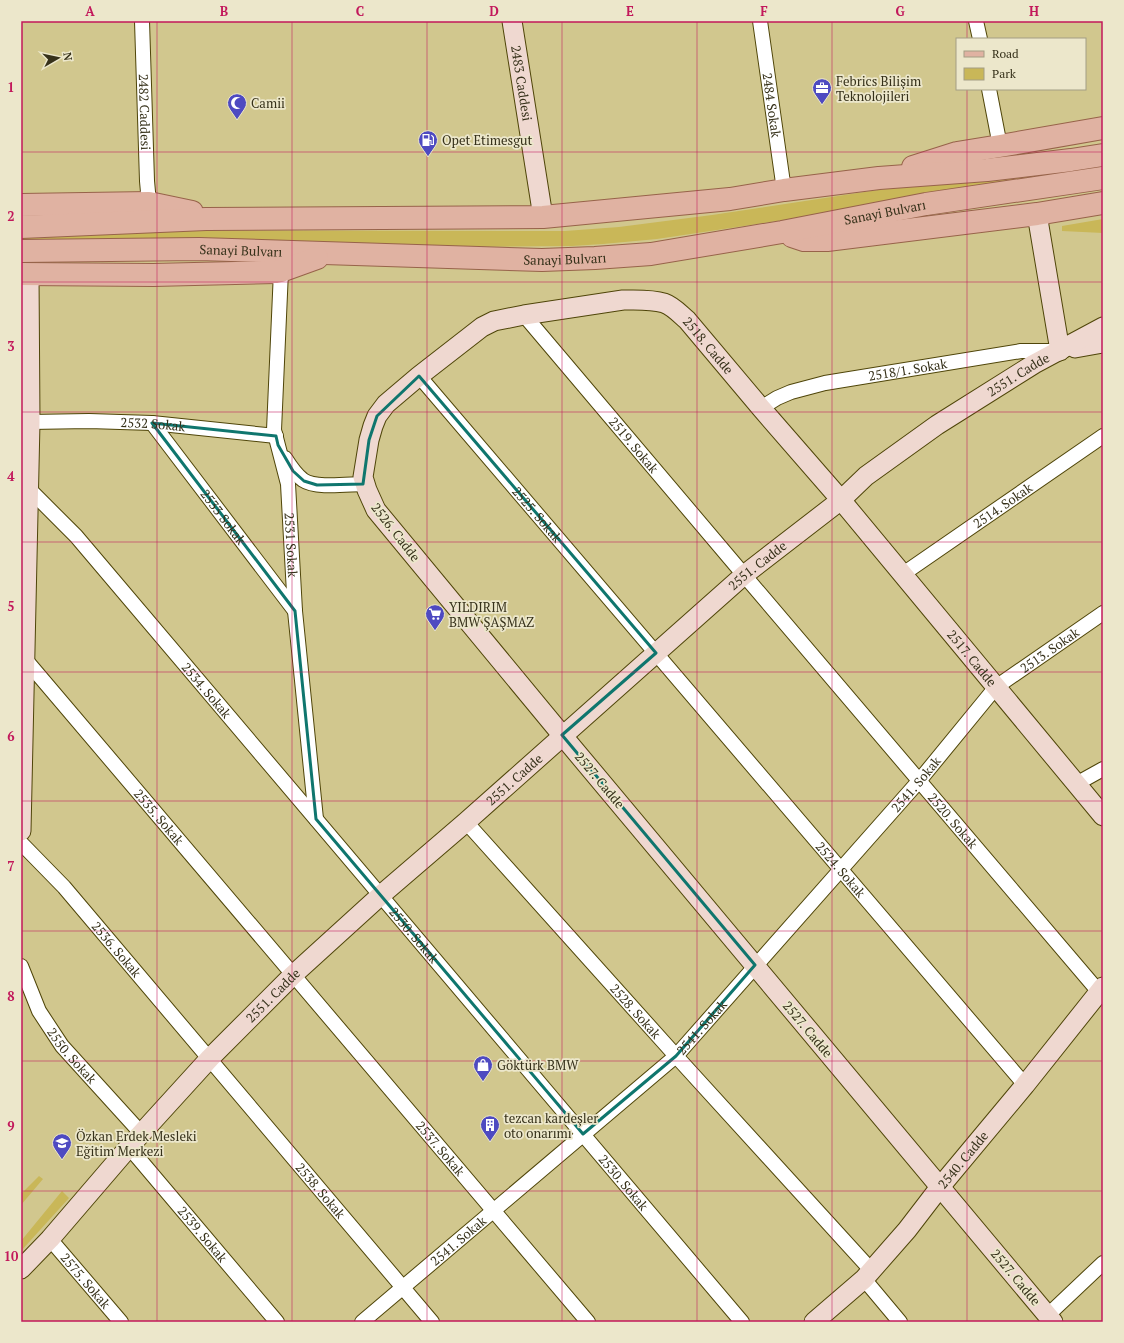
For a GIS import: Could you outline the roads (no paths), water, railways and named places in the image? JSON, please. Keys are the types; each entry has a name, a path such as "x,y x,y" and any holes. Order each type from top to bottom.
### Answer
{"main road":[{"path":"879,178 957,153 1103,128"},
{"path":"21,227 206,219 543,218 730,199 784,190 879,178 987,170 1103,155"},
{"name":"Sanayi Bulvarı","path":"21,251 199,249 542,260 595,258 651,254 782,232 926,204 1103,178"},
{"path":"21,205 149,203 229,220"},
{"path":"782,232 804,240 827,240 1037,214 1103,203"},
{"path":"25,274 153,275 281,271 328,254"}],"street":[{"name":"2482 Caddesi","path":"142,21 149,203"},
{"name":"2483 Caddesi","path":"512,21 543,218"},
{"name":"2484 Sokak","path":"760,21 784,190"},
{"path":"976,21 980,38"},
{"path":"989,90 1000,146"},
{"path":"1037,214 1060,351"},
{"name":"2531 Sokak","path":"281,271 274,430 288,484 295,611 316,819"},
{"path":"21,831 22,685 25,659 24,561 28,488 25,446 30,422 25,274"},
{"name":"2518. Cadde","path":"524,315 623,300 638,300 664,304 676,310 688,320 761,408 841,500"},
{"name":"2526. Cadde","path":"524,315 494,320 482,327 386,404 377,416 368,440 364,477 365,484 376,510 562,735"},
{"name":"2519. Sokak","path":"524,315 744,575"},
{"path":"1060,351 1103,327"},
{"path":"1060,351 1103,343"},
{"name":"2518/1. Sokak","path":"761,408 777,398 791,392 825,383 1021,351 1060,351"},
{"name":"2551. Cadde","path":"21,1270 50,1239 141,1133 210,1058 293,975 381,895 466,822 562,735 744,575 841,500 866,476 937,425 1034,364 1060,351"},
{"name":"2525. Sokak","path":"419,376 656,653"},
{"name":"2532 Sokak","path":"30,422 89,421 152,423 277,441"},
{"name":"2533 Sokak","path":"152,423 295,611"},
{"name":"2514. Sokak","path":"902,574 1103,436"},
{"path":"277,441 293,471 304,481 317,485 365,484"},
{"name":"2534. Sokak","path":"28,488 76,536 381,895"},
{"name":"2517. Cadde","path":"841,500 1103,816"},
{"name":"2520. Sokak","path":"744,575 1101,990"},
{"name":"2513. Sokak","path":"996,687 1103,612"},
{"name":"2524. Sokak","path":"656,653 1025,1085"},
{"name":"2535. Sokak","path":"25,659 293,975"},
{"name":"2541. Sokak","path":"362,1322 676,1056 919,780 996,687"},
{"name":"2527. Cadde","path":"562,735 1050,1319"},
{"path":"1076,784 1103,769"},
{"name":"2528. Sokak","path":"466,822 676,1056 868,1274 900,1322"},
{"name":"2536. Sokak","path":"21,843 64,887 210,1058"},
{"name":"2530. Sokak","path":"381,895 742,1322"},
{"name":"2550. Sokak","path":"21,966 39,1011 62,1046 141,1133"},
{"name":"2537. Sokak","path":"293,975 588,1322"},
{"name":"2540. Cadde","path":"814,1322 868,1274 907,1230 940,1187 1025,1085 1101,990"},
{"name":"2538. Sokak","path":"210,1058 432,1322"},
{"name":"2539. Sokak","path":"129,1147 277,1322"},
{"name":"2575. Sokak","path":"50,1239 121,1322"},
{"path":"1050,1319 1103,1263"}],"place":[{"name":"Febrics Bilişim Teknolojileri","path":"822,105"},
{"name":"Camii","path":"237,120"},
{"name":"Opet Etimesgut","path":"428,157"},
{"name":"YILDIRIM BMW ŞAŞMAZ","path":"435,631"},
{"name":"Göktürk BMW","path":"483,1082"},
{"name":"tezcan kardeşler oto onarımı","path":"490,1142"},
{"name":"Özkan Erdek Mesleki Eğitim Merkezi","path":"62,1160"}]}
